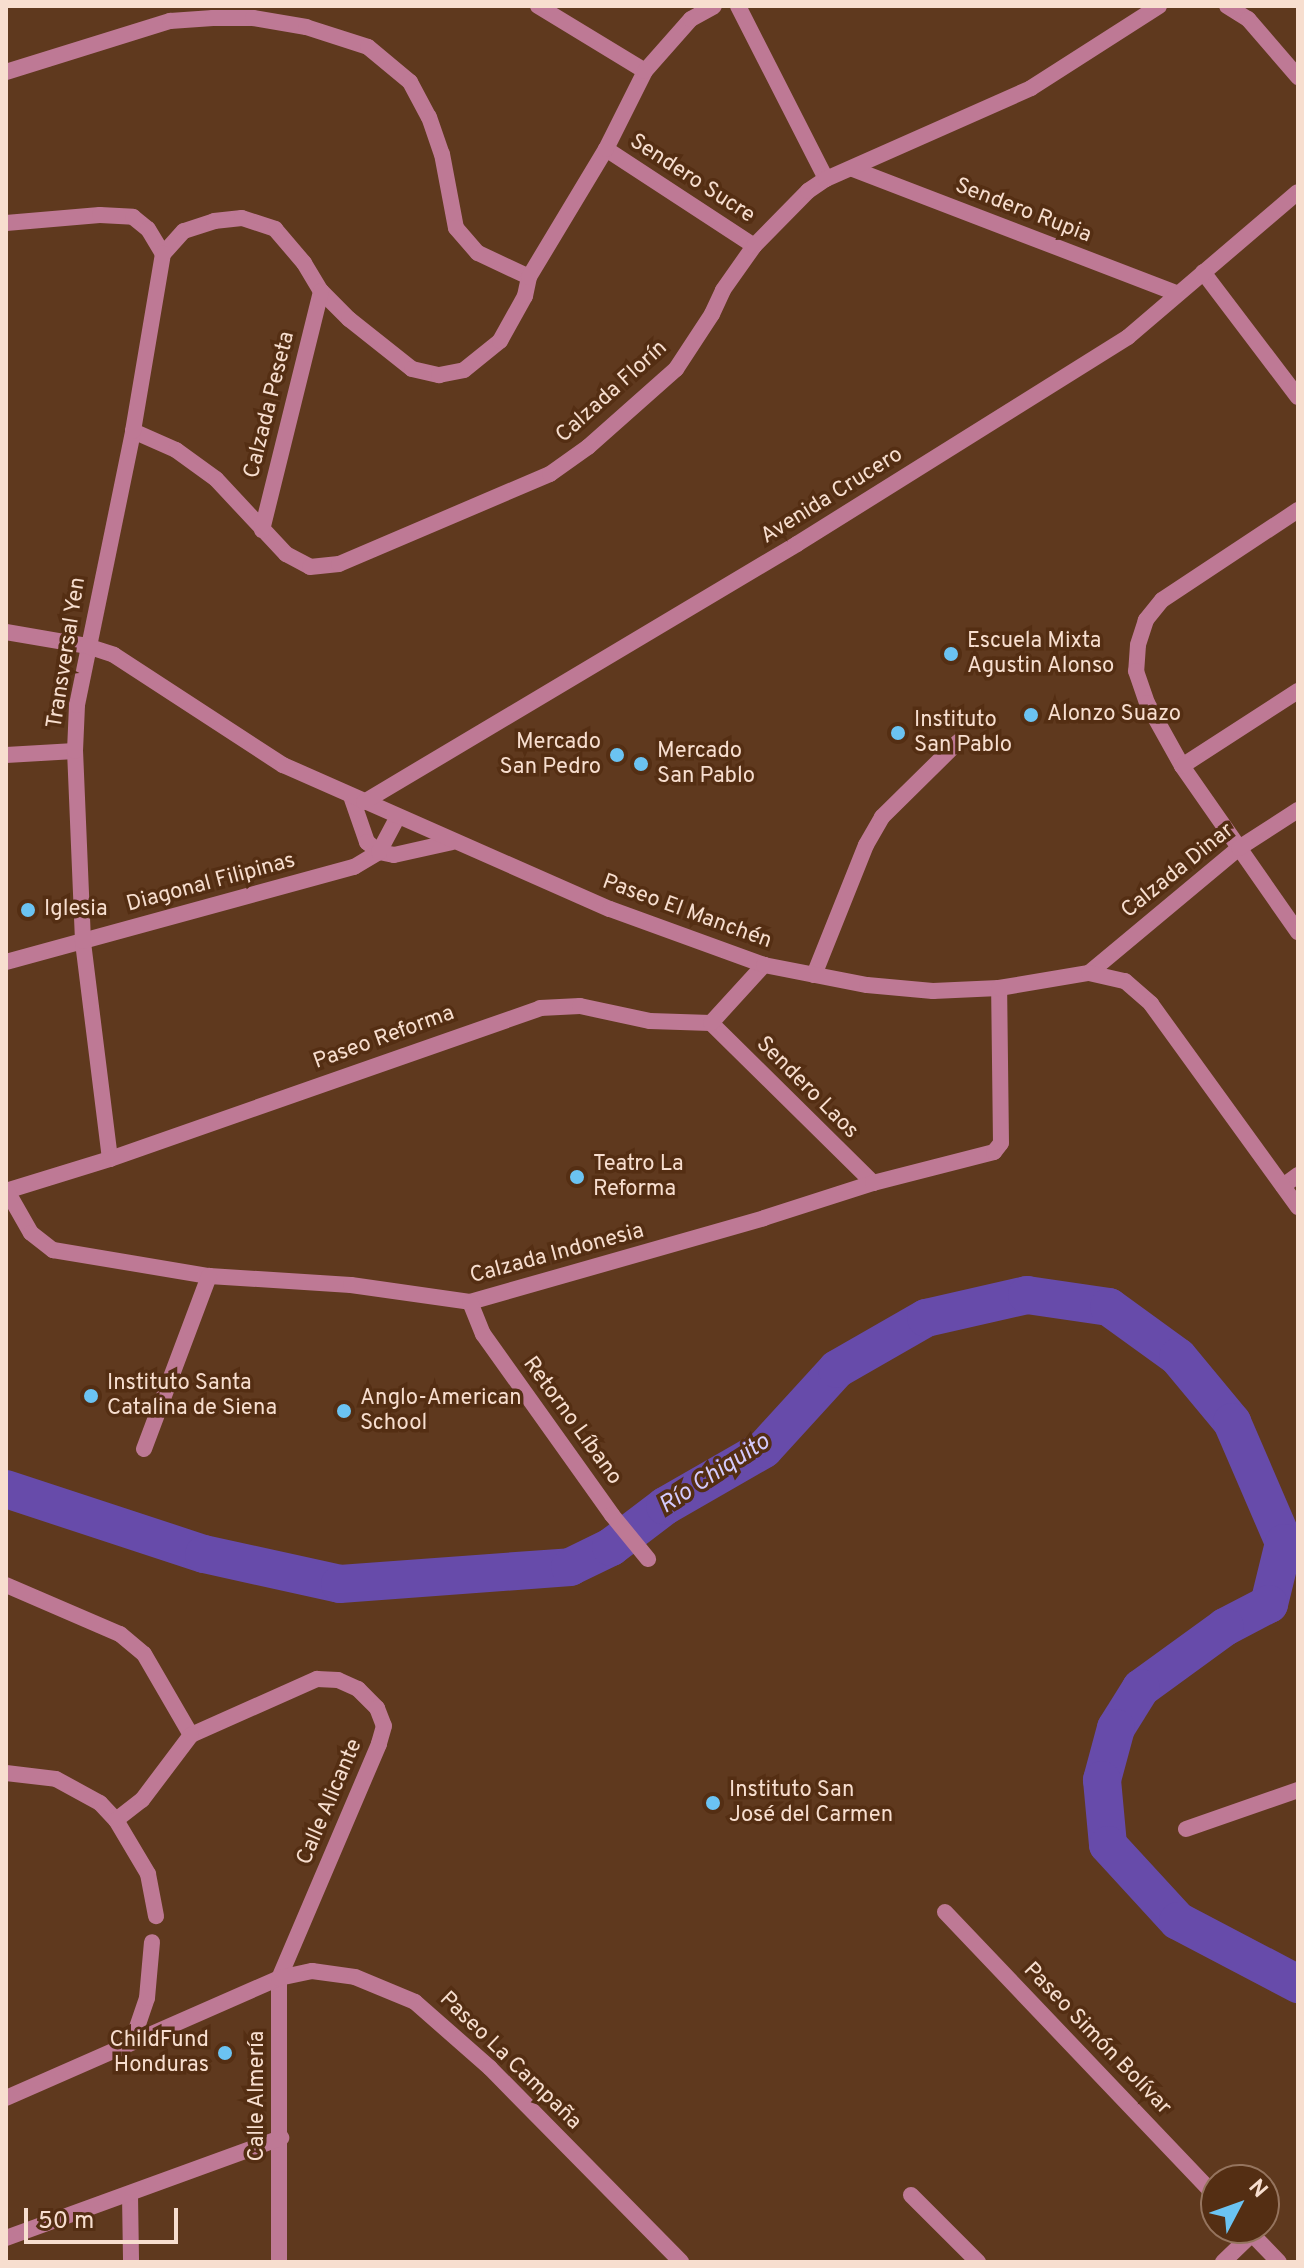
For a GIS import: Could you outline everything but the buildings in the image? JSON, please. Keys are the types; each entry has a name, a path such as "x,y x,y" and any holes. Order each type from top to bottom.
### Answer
{"street":[{"path":"538,6 645,71"},
{"path":"6,223 100,215 133,217 148,229 163,254 184,231 214,221 242,218 275,229 304,263 321,291 349,319 412,369 439,375 464,370 500,341 525,296 529,277 606,149 645,71 691,19 714,6"},
{"path":"738,6 826,179"},
{"name":"Calzada Florín","path":"133,431 176,450 216,479 286,554 310,567 339,564 550,474 588,447 676,369 712,314 723,290 754,246 808,191 826,179 1031,88 1159,6"},
{"path":"1227,6 1248,19 1298,77"},
{"path":"6,72 170,21 253,18 306,27 368,47 410,82 429,117 442,154 456,228 478,253 529,277"},
{"name":"Sendero Sucre","path":"606,149 754,246"},
{"name":"Sendero Rupia","path":"853,169 1178,294"},
{"name":"Avenida Crucero","path":"358,799 810,536 1128,337 1298,192"},
{"name":"Transversal Yen","path":"110,1159 83,941 75,751 77,705 133,431 163,254"},
{"path":"1203,272 1292,376 1298,397"},
{"name":"Calzada Peseta","path":"262,530 321,291"},
{"path":"1298,510 1162,600 1146,620 1136,671 1147,703 1182,766 1298,932"},
{"name":"Paseo El Manchén","path":"6,632 87,646 114,655 283,765 610,909 764,965 933,991 999,988 1089,973 1109,974 1140,991 1298,1207"},
{"path":"1182,766 1298,691"},
{"path":"814,975 866,845 882,817 958,742"},
{"path":"6,755 75,751"},
{"path":"358,799 367,842 379,852 398,817"},
{"name":"Calzada Dinar","path":"1089,973 1239,848 1298,810"},
{"name":"Diagonal Filipinas","path":"6,962 354,867 379,852 394,855 452,842"},
{"path":"711,1023 764,965"},
{"name":"Calzada Indonesia","path":"6,1191 31,1233 53,1250 209,1276 351,1285 470,1302 764,1218 873,1183 994,1152 1001,1143 999,988"},
{"name":"Paseo Reforma","path":"6,1191 110,1159 540,1008 580,1006 650,1021 711,1023"},
{"name":"Sendero Laos","path":"711,1023 873,1183"},
{"path":"1283,1186 1298,1175"},
{"path":"144,1449 209,1276"},
{"name":"Retorno Líbano","path":"470,1302 483,1334 612,1515 648,1559"},
{"path":"6,1585 120,1634 144,1654 191,1735 142,1800 116,1820"},
{"name":"Calle Alicante","path":"191,1735 317,1679 338,1680 358,1689 377,1708 384,1726 279,1978"},
{"path":"6,1773 56,1779 100,1803 116,1820 148,1874 156,1916"},
{"path":"1186,1829 1298,1790"},
{"name":"Paseo Simón Bolívar","path":"945,1912 1200,2180"},
{"path":"132,2042 147,1998 152,1942"},
{"name":"Paseo La Campaña","path":"6,2098 279,1978 312,1971 355,1977 415,2002 490,2068 681,2262"},
{"name":"Calle Almería","path":"279,1978 279,2262"},
{"path":"6,2238 281,2138"},
{"path":"130,2195 131,2262"},
{"path":"911,2195 978,2262"},
{"path":"1223,2262 1238,2244"},
{"path":"1262,2244 1279,2262"}],"waterway":[{"name":"Río Chiquito","path":"6,1489 204,1554 340,1584 570,1567 611,1547 665,1506 764,1449 837,1369 926,1318 1027,1295 1109,1307 1178,1357 1232,1422 1284,1543 1269,1604 1225,1627 1141,1688 1116,1728 1102,1780 1108,1845 1178,1921 1298,1984"}],"place":[{"name":"Escuela Mixta Agustin Alonso","path":"951,654"},
{"name":"Alonzo Suazo","path":"1031,715"},
{"name":"Instituto San Pablo","path":"898,733"},
{"name":"Mercado San Pedro","path":"617,755"},
{"name":"Mercado San Pablo","path":"641,764"},
{"name":"Iglesia","path":"28,910"},
{"name":"Teatro La Reforma","path":"577,1177"},
{"name":"Instituto Santa Catalina de Siena","path":"91,1396"},
{"name":"Anglo-American School","path":"344,1411"},
{"name":"Instituto San José del Carmen","path":"713,1803"},
{"name":"ChildFund Honduras","path":"225,2053"}]}
